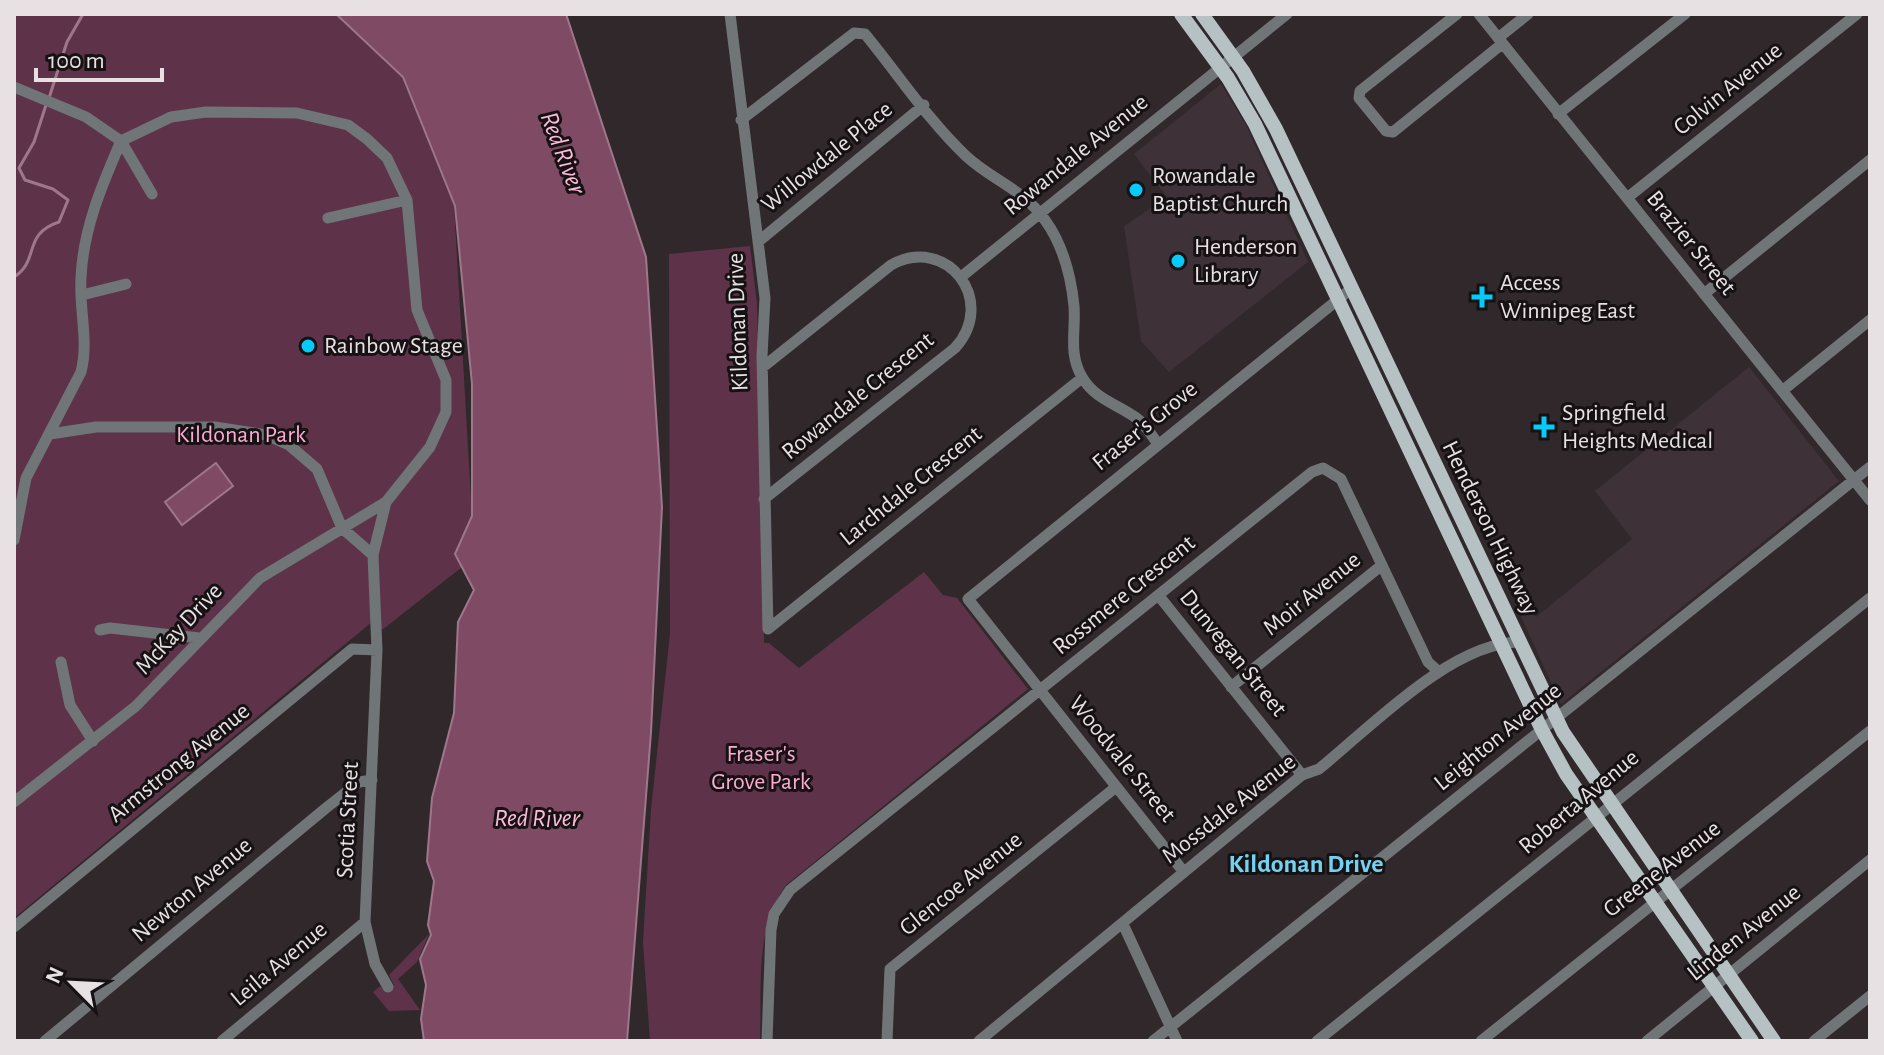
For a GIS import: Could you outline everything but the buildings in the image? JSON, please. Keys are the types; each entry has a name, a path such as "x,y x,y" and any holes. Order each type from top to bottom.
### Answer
{"main road":[{"name":"Henderson Highway","path":"1181,14 1255,124 1542,730 1566,774 1752,1041"},
{"name":"Henderson Highway","path":"1202,14 1262,101 1556,718 1612,806 1774,1041"},
{"path":"1276,168 1295,169"},
{"path":"1419,470 1434,461"},
{"path":"1463,562 1479,555"}],"street":[{"name":"Kildonan Drive","path":"730,14 765,298 764,499 768,629"},
{"name":"Rowandale Avenue","path":"961,277 1287,14"},
{"path":"1457,14 1360,91 1359,98 1386,131 1393,132 1528,14"},
{"name":"Brazier Street","path":"1479,14 1870,500"},
{"path":"1558,114 1685,14"},
{"name":"Colvin Avenue","path":"1627,198 1857,14"},
{"path":"741,120 860,31 967,157 1017,189 1039,212 1063,253 1070,277 1074,308 1072,345 1082,378 1097,394 1141,422 1158,444"},
{"path":"14,87 63,106 121,141 152,194"},
{"name":"Willowdale Place","path":"758,242 924,105"},
{"path":"14,540 24,486 85,356 82,295 86,236 97,196 121,141 171,117 206,112 297,113 348,125 387,158 407,200 417,310 443,370 447,400 438,435 386,502"},
{"path":"1704,294 1870,160"},
{"path":"328,218 407,200"},
{"path":"763,367 899,261 914,257 934,259 961,277"},
{"name":"Rowandale Crescent","path":"764,499 960,342 972,311 961,277"},
{"path":"82,295 126,284"},
{"name":"Fraser's Grove","path":"968,599 1351,289"},
{"path":"1782,391 1870,320"},
{"name":"Larchdale Crescent","path":"768,629 1082,378"},
{"path":"50,434 96,427 215,427 266,435 289,445 317,469 342,528 373,555"},
{"name":"Leighton Avenue","path":"1153,1041 1870,467"},
{"name":"Rossmere Crescent","path":"767,1041 774,914 790,890 1312,472 1323,468 1341,479 1428,662 1439,672"},
{"name":"McKay Drive","path":"14,802 136,706 260,578 386,502"},
{"name":"Scotia Street","path":"386,502 373,555 377,650 365,922 375,964 388,987"},
{"name":"Moir Avenue","path":"1231,687 1382,565"},
{"name":"Dunvegan Street","path":"1159,596 1302,775"},
{"name":"Roberta Avenue","path":"1317,1041 1870,598"},
{"name":"Woodvale Street","path":"968,599 1183,871"},
{"path":"100,630 110,628 199,638"},
{"name":"Mossdale Avenue","path":"979,1041 1302,775 1319,769 1439,672 1501,642 1520,642"},
{"name":"Armstrong Avenue","path":"14,927 352,649 377,650"},
{"path":"61,662 70,705 93,741"},
{"name":"Greene Avenue","path":"1481,1041 1870,731"},
{"name":"Newton Avenue","path":"45,1041 326,808 359,782 372,780"},
{"name":"Glencoe Avenue","path":"887,1041 890,969 1116,787"},
{"name":"Linden Avenue","path":"1647,1041 1870,860"},
{"name":"Leila Avenue","path":"222,1041 365,922"},
{"path":"1123,924 1177,1041"},
{"path":"1814,1041 1870,996"}],"shaded area":[{"path":"1221,84 1246,125 1308,262 1169,372 1141,341 1124,226 1167,197 1134,154"},
{"path":"1749,367 1839,481 1561,704 1519,612 1526,607 1536,617 1632,539 1595,491"}],"green space":[{"name":"Kildonan Park","path":"14,14 335,14 403,77 454,205 472,517 455,554 462,567 382,630 378,617 14,918"},
{"name":"Fraser's Grove Park","path":"750,246 757,303 764,643 769,643 799,668 924,572 943,595 957,598 1028,689 786,885 776,902 764,940 760,1041 650,1041 643,942 651,809 670,634 669,254"},
{"path":"429,934 417,962 398,979 420,1010 389,1011 373,992 380,986 386,992 394,985 389,975"}],"water":[{"name":"Red River","path":"336,14 566,14 646,257 662,507 651,732 627,1041 424,1041 421,1019 426,985 420,959 431,935 428,925 434,881 427,861 432,798 454,713 458,622 474,590 455,554 472,516 472,384 455,206 403,77"},
{"path":"216,463 233,486 182,525 165,502"}],"waterway":[{"path":"49,98 67,42 83,14"},
{"path":"14,277 27,263 40,233 59,222 68,200 53,189 25,180 19,168 34,142 46,105"}],"place":[{"name":"Rowandale Baptist Church","path":"1136,190"},
{"name":"Henderson Library","path":"1178,261"},
{"name":"Access Winnipeg East","path":"1482,297"},
{"name":"Rainbow Stage","path":"308,346"},
{"name":"Springfield Heights Medical","path":"1544,427"}],"district":[{"name":"Kildonan Drive","path":"1306,864"}]}
